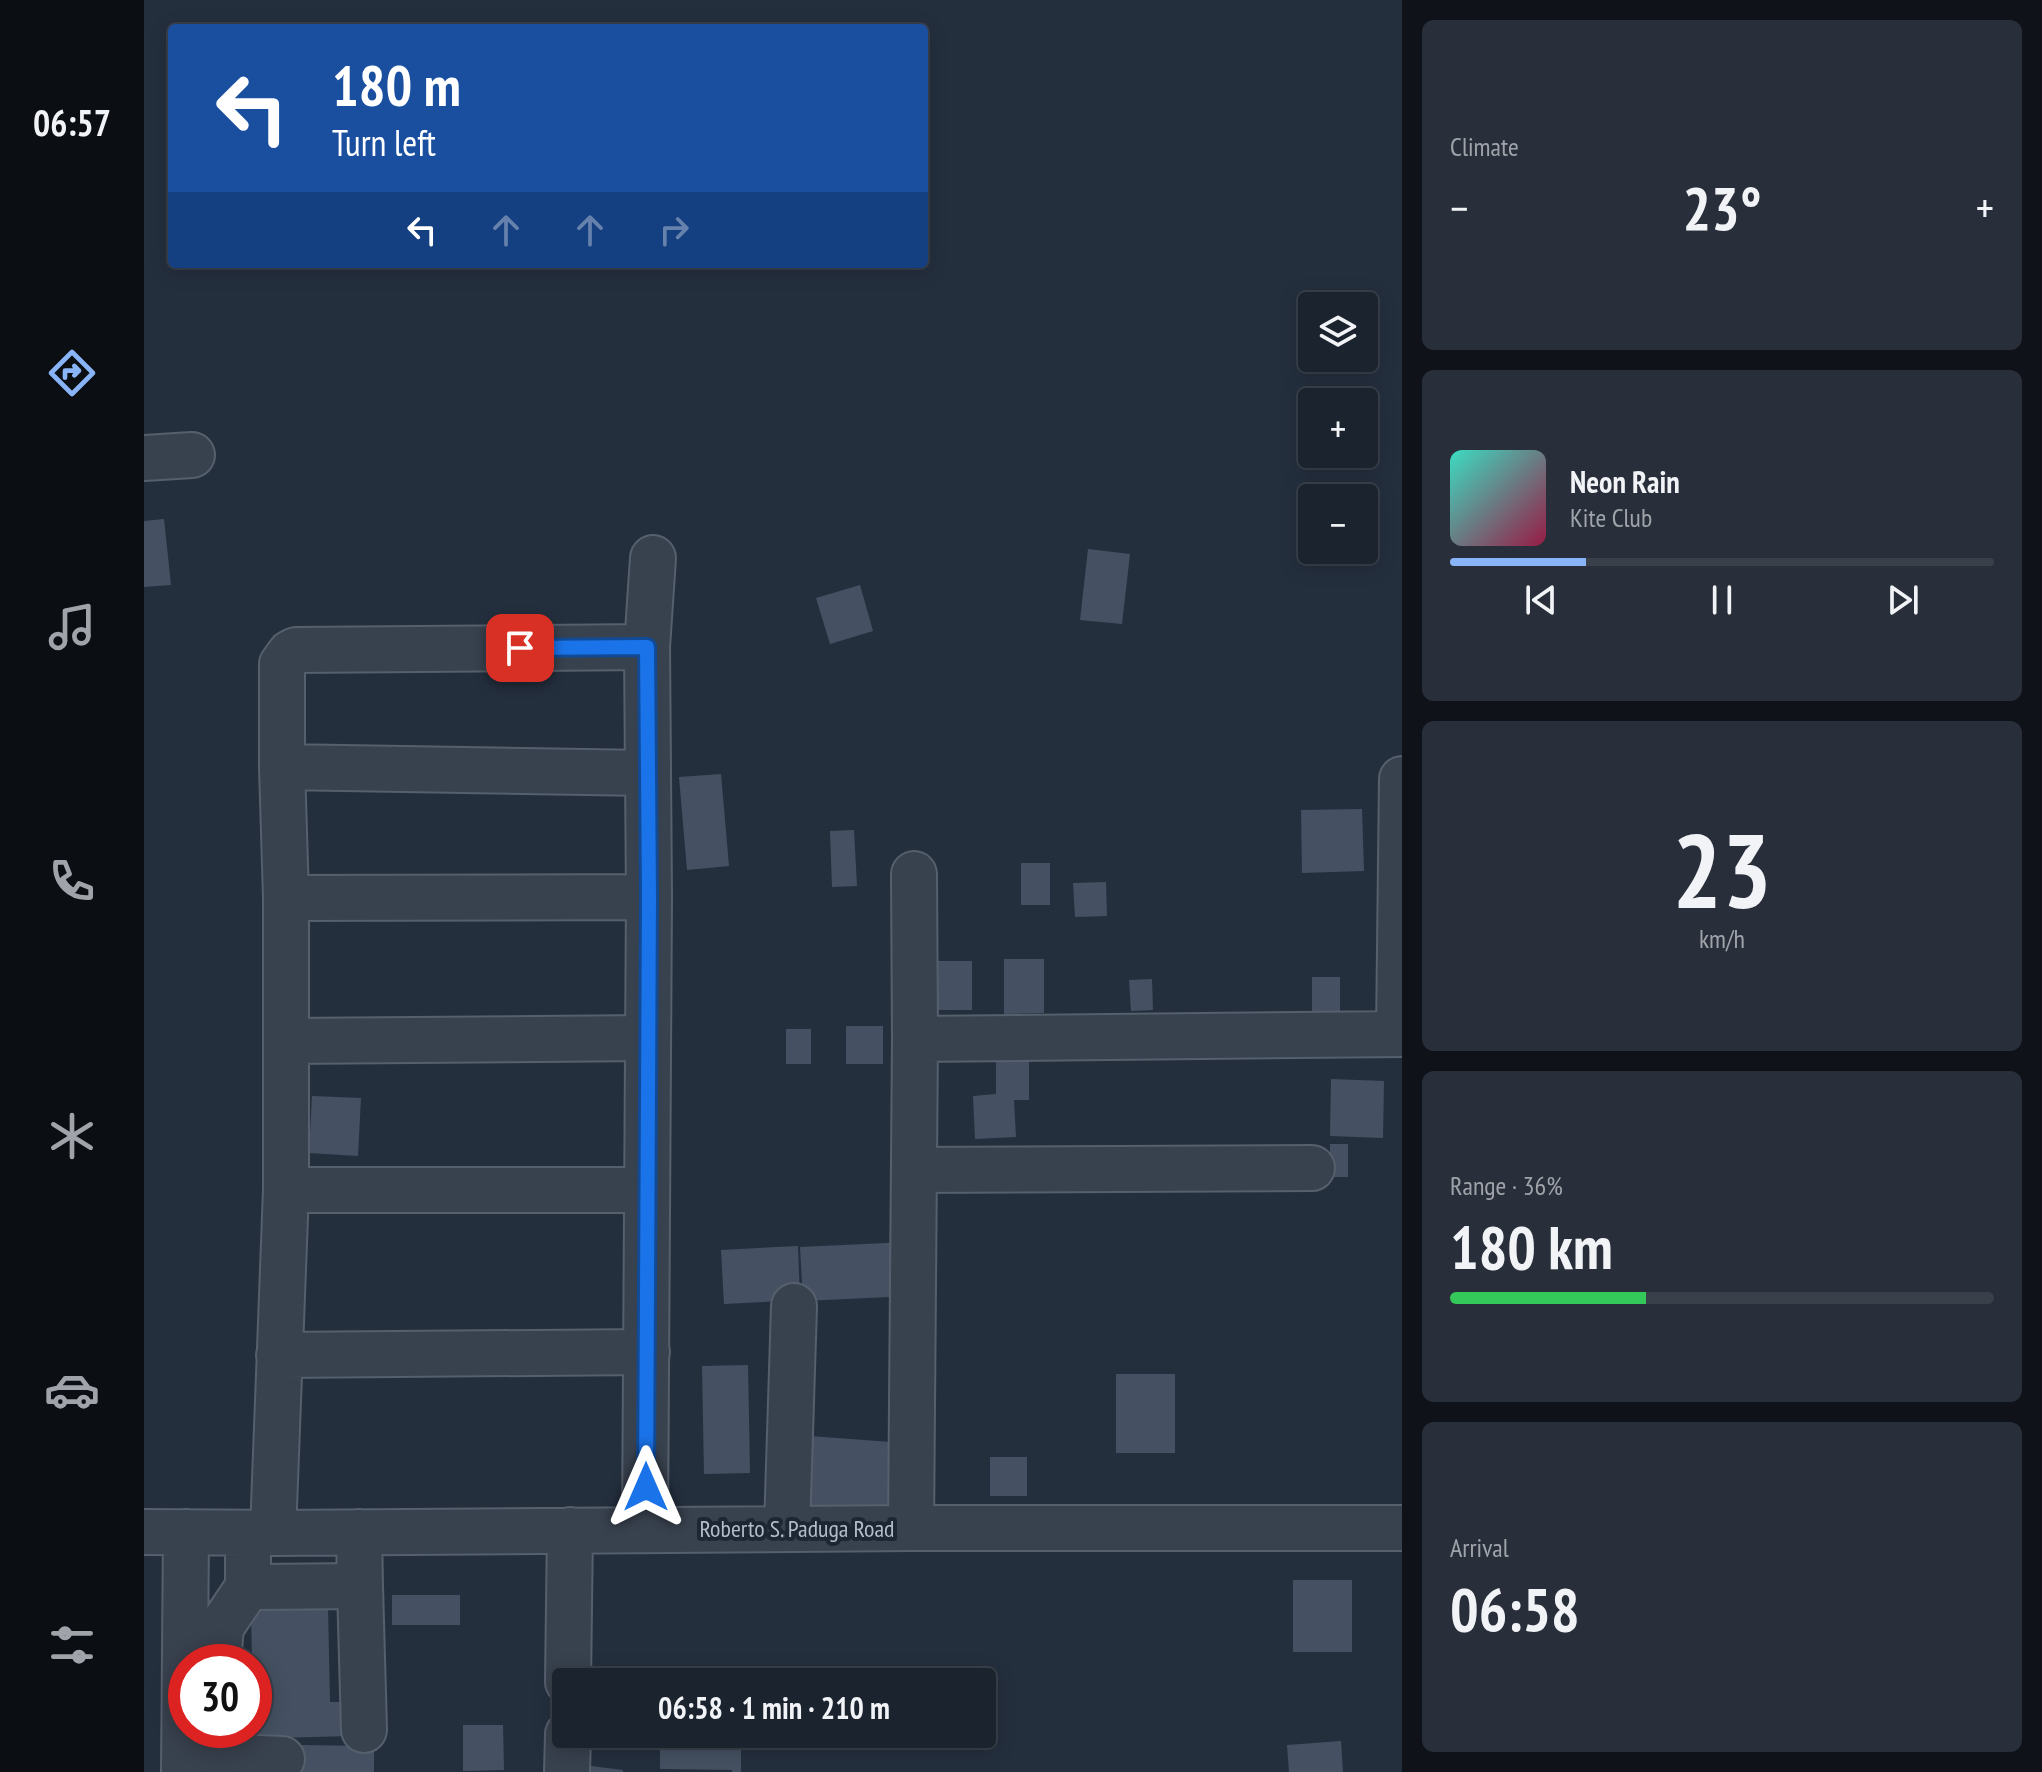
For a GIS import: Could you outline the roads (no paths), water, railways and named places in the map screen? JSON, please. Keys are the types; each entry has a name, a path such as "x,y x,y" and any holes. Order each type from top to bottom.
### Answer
{"street":[{"path":"144,458 192,455"},
{"path":"645,1529 649,897 647,647 653,558"},
{"path":"218,1644 221,1627 248,1587 261,1533 279,1355 286,1190 282,664 296,650 647,647"},
{"path":"282,767 647,773"},
{"path":"915,1039 1400,1034 1402,779"},
{"path":"911,1528 914,874"},
{"path":"286,898 649,897"},
{"path":"286,1041 648,1038"},
{"path":"915,1170 1312,1168"},
{"path":"286,1190 647,1190"},
{"path":"787,1529 794,1306"},
{"path":"279,1355 647,1352"},
{"name":"Roberto S. Paduga Road","path":"165,1532 1402,1528"},
{"path":"568,1668 570,1530"},
{"path":"165,1532 184,1772"},
{"path":"359,1532 364,1730"},
{"path":"248,1587 360,1586"},
{"path":"216,1748 218,1756 282,1759"},
{"path":"567,1772 568,1748"}]}
